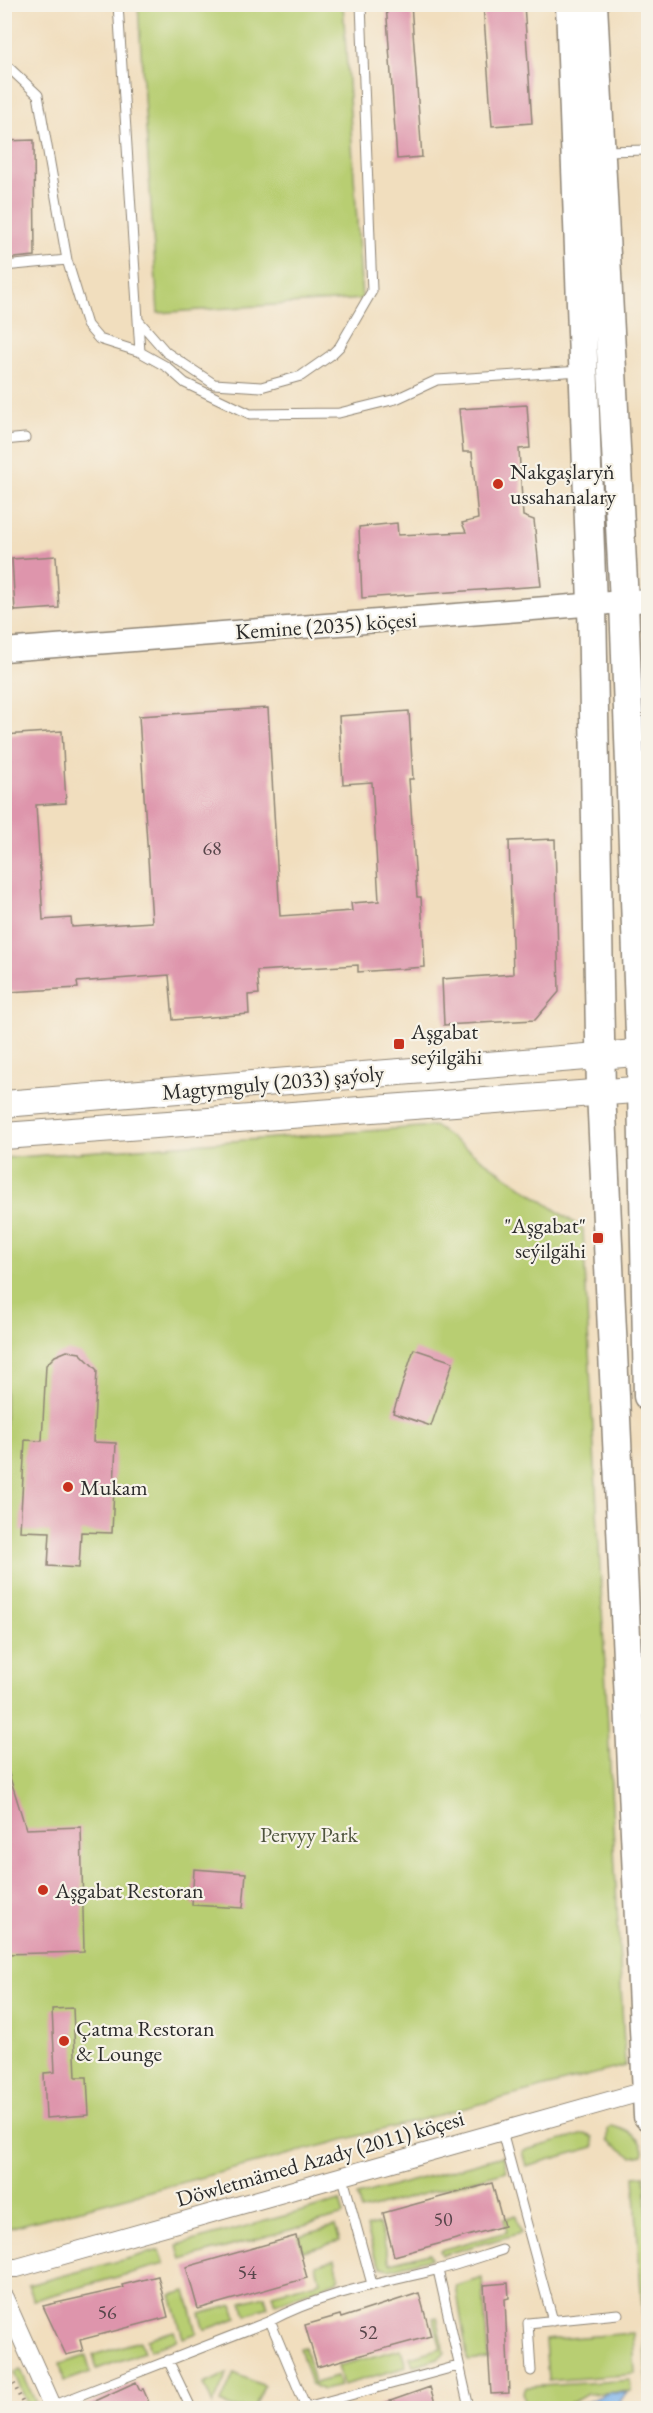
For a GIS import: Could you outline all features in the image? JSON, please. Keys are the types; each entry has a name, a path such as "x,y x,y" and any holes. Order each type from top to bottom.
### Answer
{"main road":[{"path":"570,4 592,604 601,1091 648,2099"},
{"path":"593,4 601,151 636,601 648,1396"},
{"name":"Magtymguly (2033) şaýoly","path":"4,1104 644,1052"},
{"name":"Magtymguly (2033) şaýoly","path":"4,1136 645,1089"}],"street":[{"name":"Kemine (2035) köçesi","path":"4,650 636,601"},
{"name":"Döwletmämed Azady (2011) köçesi","path":"4,2268 17,2268 502,2132 648,2099"},
{"path":"4,2298 52,2407"}],"lane":[{"path":"118,4 140,352"},
{"path":"138,320 166,352 214,384 261,387 301,376 331,355 340,345 372,291 361,4"},
{"path":"4,63 38,95 67,260 87,325 94,334 107,342 140,352 167,367 185,383 250,414 339,413 396,399 437,380 584,371"},
{"path":"601,151 648,150"},
{"path":"4,266 67,260"},
{"path":"4,440 25,438"},
{"path":"502,2132 553,2320"},
{"path":"343,2178 372,2284"},
{"path":"52,2407 270,2321 300,2305 372,2284 438,2270 502,2250"},
{"path":"438,2270 469,2409"},
{"path":"531,2371 528,2323 618,2314"},
{"path":"270,2321 306,2407 458,2366"},
{"path":"168,2360 191,2409"}],"path":[{"path":"4,2362 25,2409"}],"green space":[{"path":"138,5 343,5 362,299 158,313"},
{"name":"Pervyy Park","path":"434,1126 583,1229 625,2066 5,2229 5,1158"},
{"path":"612,2126 634,2136 641,2144 643,2155 632,2157 608,2140 608,2129"},
{"path":"585,2134 593,2137 594,2147 526,2166 522,2151"},
{"path":"503,2156 507,2171 361,2211 357,2196"},
{"path":"645,2175 648,2234 648,2408 634,2176"},
{"path":"340,2201 344,2215 181,2260 177,2245"},
{"path":"516,2215 521,2233 442,2255 440,2250 507,2232 504,2219"},
{"path":"379,2224 390,2263 430,2253 432,2258 389,2269 382,2267 374,2254 367,2227"},
{"path":"335,2226 340,2241 303,2251 299,2236"},
{"path":"160,2250 164,2264 34,2300 28,2285"},
{"path":"335,2259 339,2276 337,2281 275,2304 272,2294 320,2281 316,2265"},
{"path":"482,2278 488,2359 468,2361 456,2286"},
{"path":"186,2291 197,2333 183,2338 171,2295"},
{"path":"265,2296 268,2307 246,2315 242,2302"},
{"path":"233,2305 237,2318 205,2330 200,2314"},
{"path":"437,2317 445,2353 438,2358 413,2366 410,2357 441,2348 433,2318"},
{"path":"174,2331 177,2340 150,2350 147,2339"},
{"path":"633,2333 635,2374 548,2381 545,2340"},
{"path":"140,2341 144,2352 97,2369 93,2355"},
{"path":"305,2347 314,2383 337,2377 340,2386 323,2390 311,2384 300,2348"},
{"path":"401,2349 406,2367 343,2385 338,2366"},
{"path":"86,2356 91,2372 64,2381 60,2364"},
{"path":"21,2370 38,2408 29,2408 14,2373"},
{"path":"234,2373 264,2386 254,2408 233,2408 221,2403"},
{"path":"227,2374 213,2405 204,2384"},
{"path":"630,2380 631,2391 587,2394 563,2408 526,2408 523,2391 527,2387"}],"water":[{"path":"608,2393 627,2393 620,2401 625,2408 585,2408 582,2404"}],"building":[{"path":"386,4 411,4 422,157 397,159"},
{"path":"483,4 524,4 532,123 492,126"},
{"path":"34,140 35,256 4,259 4,141"},
{"name":"Nakgaşlaryň ussahanalary","path":"527,405 530,448 519,449 523,516 534,520 541,586 362,598 359,527 397,523 398,535 466,532 462,523 478,519 472,452 463,452 459,409"},
{"path":"56,556 59,608 15,611 12,559"},
{"path":"268,708 280,916 352,911 351,903 379,901 372,782 343,784 339,716 409,711 413,779 409,779 417,897 421,897 425,967 358,972 358,965 257,971 259,994 248,995 249,1014 173,1020 169,975 77,982 78,988 8,992 4,930 7,926 4,735 62,731 66,803 36,805 43,920 71,918 72,927 152,922 139,716"},
{"path":"555,839 559,992 535,1020 444,1025 442,979 513,974 509,841"},
{"path":"414,1349 453,1362 431,1426 393,1413"},
{"name":"Mukam","path":"67,1351 80,1353 97,1370 93,1442 116,1443 112,1533 81,1532 79,1568 48,1566 50,1532 20,1531 25,1440 42,1441 46,1365 55,1356"},
{"name":"Aşgabat Restoran","path":"8,1771 26,1829 81,1827 84,1952 4,1954 4,1772"},
{"path":"194,1869 246,1873 243,1908 192,1905"},
{"name":"Çatma Restoran & Lounge","path":"73,2008 76,2077 87,2077 89,2115 46,2118 44,2073 55,2072 52,2009"},
{"path":"492,2183 504,2226 394,2256 383,2213"},
{"path":"296,2236 307,2278 198,2309 186,2267"},
{"path":"158,2276 168,2317 80,2340 83,2351 66,2355 43,2306 123,2288 122,2285"},
{"path":"508,2283 509,2298 505,2299 509,2393 491,2394 484,2285"},
{"path":"419,2293 431,2336 317,2367 305,2325 340,2315 341,2318"},
{"path":"136,2382 140,2390 143,2389 152,2409 77,2409"},
{"path":"430,2387 437,2409 376,2409 376,2406"}],"place":[{"name":"Nakgaşlaryň ussahanalary","path":"498,484"},
{"name":"Aşgabat seýilgähi","path":"399,1044"},
{"name":"\"Aşgabat\" seýilgähi","path":"598,1238"},
{"name":"Mukam","path":"68,1487"},
{"name":"Aşgabat Restoran","path":"43,1890"},
{"name":"Çatma Restoran & Lounge","path":"64,2041"}]}
